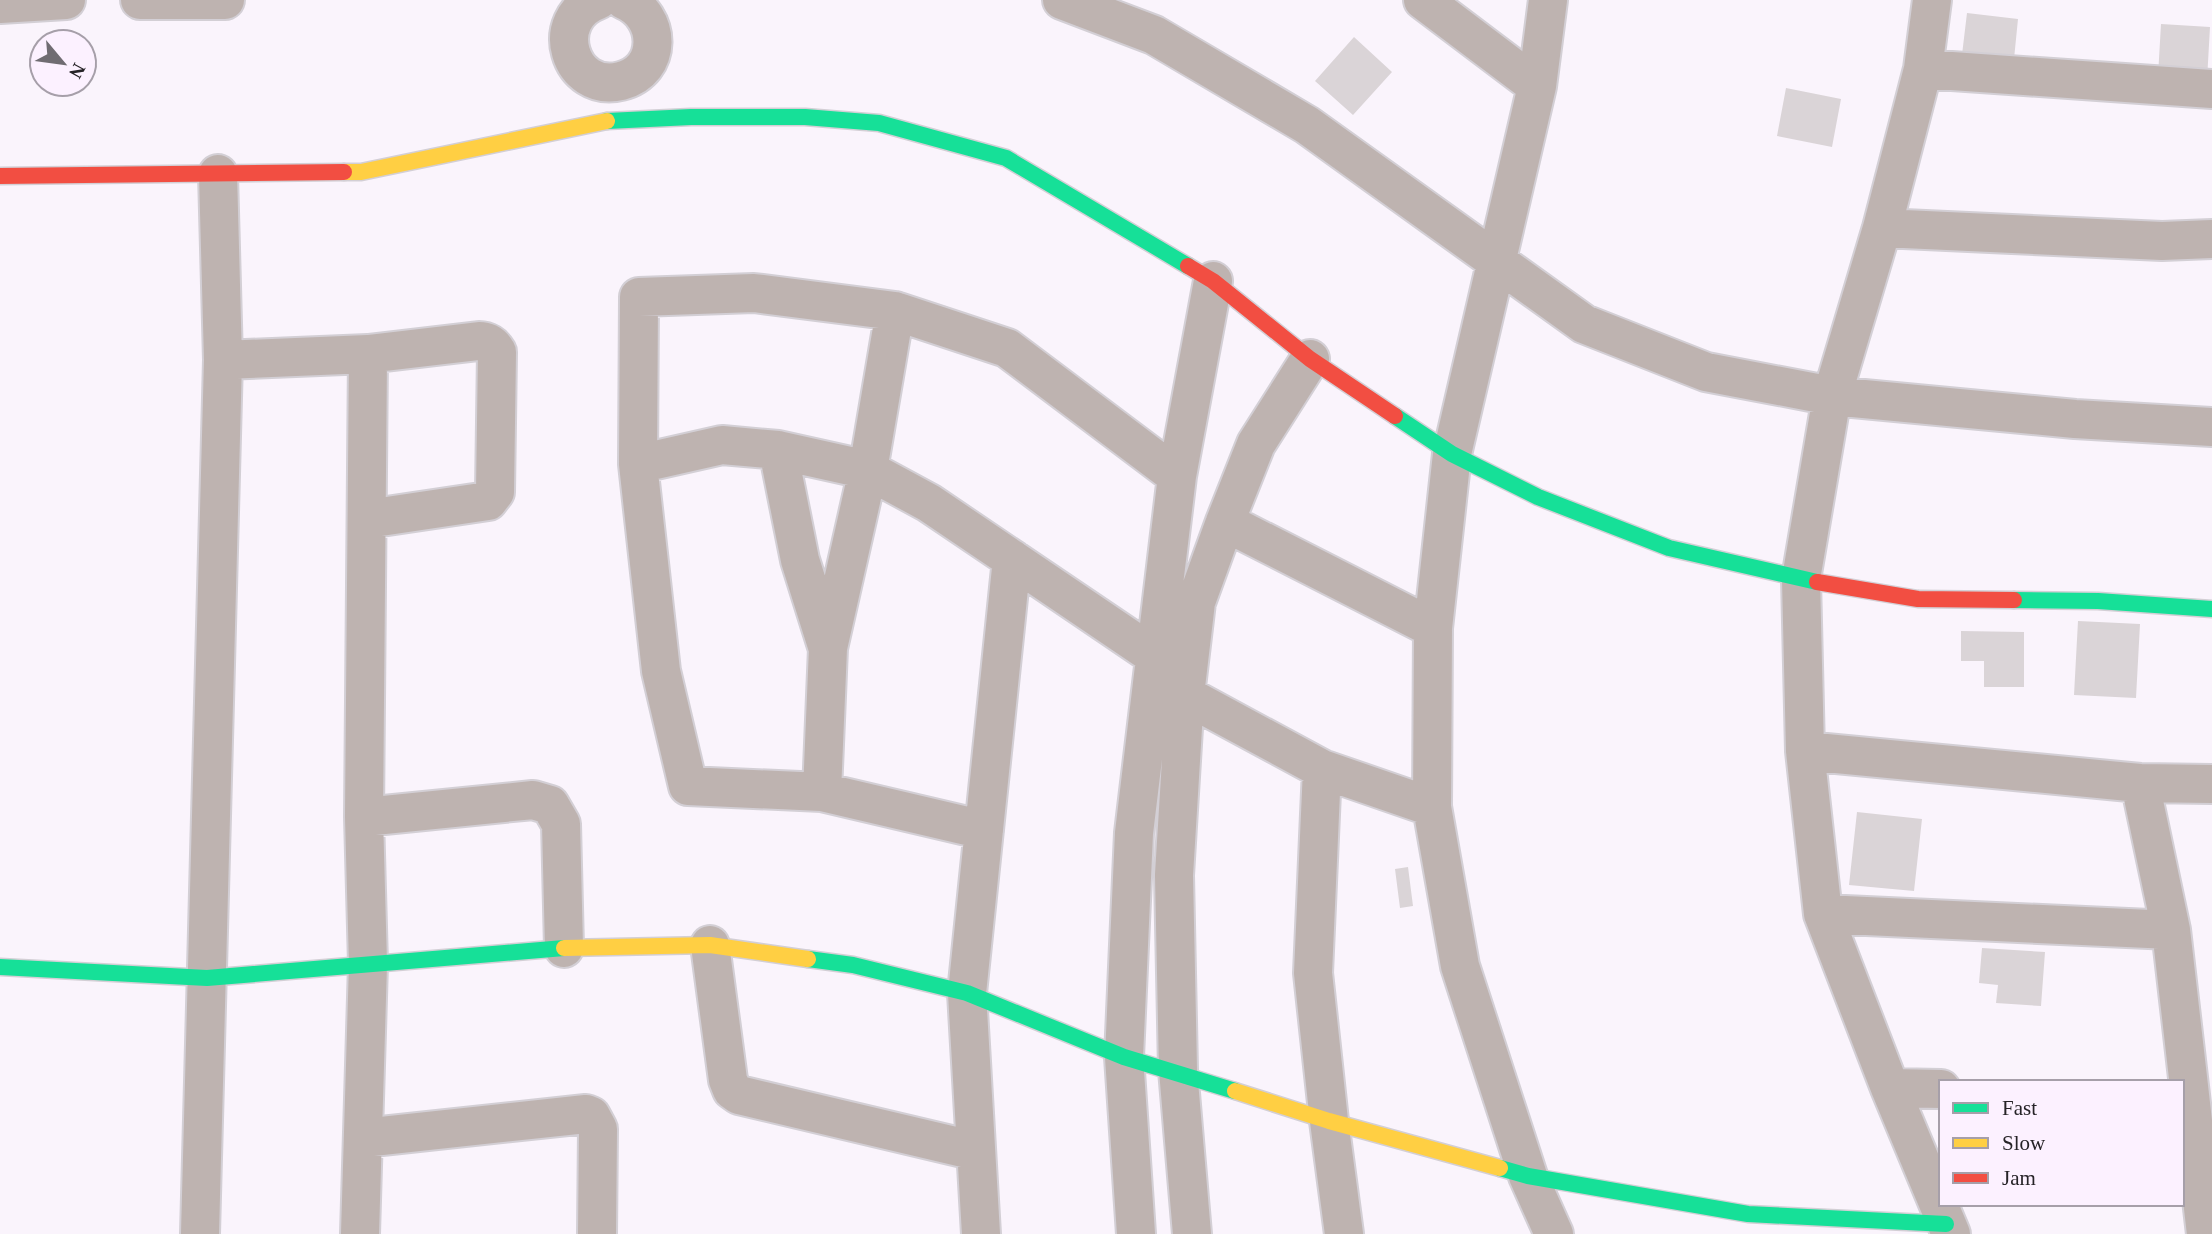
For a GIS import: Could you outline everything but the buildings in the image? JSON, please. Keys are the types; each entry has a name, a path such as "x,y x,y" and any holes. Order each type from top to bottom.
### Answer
{"street":[{"path":"0,4 66,0"},
{"path":"140,0 225,0"},
{"path":"598,0 583,8 575,19 569,31 569,46 573,59 582,71 594,79 607,82 622,81 635,75 651,52 653,38 650,25 634,4 624,0"},
{"path":"1062,0 1154,35 1307,125 1584,324 1706,372 1832,396 2075,419 2212,427"},
{"path":"1423,0 1537,86"},
{"path":"1548,0 1537,86 1451,454 1433,628 1432,807 1460,966 1528,1176 1554,1234"},
{"path":"1932,0 1923,69 1882,228 1832,396 1801,579 1805,751 1823,914 1890,1088 1939,1205"},
{"path":"1923,69 2212,89"},
{"path":"603,121 607,82"},
{"path":"0,176 361,172 603,121 691,117 804,117 878,123 1006,158 1213,281 1310,359 1451,454 1538,497 1670,548 1801,579 1919,599 2098,601 2205,617"},
{"path":"200,1234 223,360 218,174"},
{"path":"1882,228 2162,241 2212,239"},
{"path":"1136,1234 1124,1057 1133,833 1177,476 1213,281"},
{"path":"984,830 822,792 688,786 661,671 638,464 639,297 754,293 895,311 1007,348 1177,476"},
{"path":"822,792 828,648 869,470 895,311"},
{"path":"223,360 368,354 480,341 494,347 497,352 493,497 488,501 367,519"},
{"path":"360,1234 368,964 364,817 368,354"},
{"path":"1192,1234 1178,1072 1174,875 1185,695 1196,602 1256,444 1310,359"},
{"path":"638,464 722,445 778,450 869,470 929,503 1155,656"},
{"path":"778,450 800,560 828,648"},
{"path":"1225,522 1433,628"},
{"path":"981,1234 967,993 1012,559"},
{"path":"1185,695 1322,769 1432,807"},
{"path":"1805,751 2140,783 2212,784"},
{"path":"1322,769 1313,973 1329,1121 1345,1234"},
{"path":"2140,783 2171,930 2186,1097 2206,1234"},
{"path":"364,817 533,800 550,805 561,824 564,948"},
{"path":"1823,914 2171,930"},
{"path":"0,967 206,978 564,948 710,945 853,965 967,993 1124,1057 1329,1121 1528,1176 1748,1214 1949,1229 1939,1206"},
{"path":"710,945 728,1080 732,1090 739,1095 976,1151"},
{"path":"1890,1088 1939,1089"},
{"path":"363,1138 586,1114 598,1129 597,1234"}],"traffic: fast":[{"path":"607,121 691,117 805,117 879,123 1006,158 1188,266"},
{"path":"1395,416 1452,454 1538,497 1669,548 1817,582"},
{"path":"2014,600 2098,601 2212,609"},
{"path":"0,967 207,978 564,948"},
{"path":"808,959 853,965 967,993 1124,1057 1235,1091"},
{"path":"1500,1168 1528,1176 1748,1214 1946,1224"}],"traffic: slow":[{"path":"344,172 361,172 607,121"},
{"path":"564,948 710,945 808,959"},
{"path":"1235,1091 1329,1121 1500,1168"}],"traffic: jam":[{"path":"0,176 344,172"},
{"path":"1188,266 1213,281 1310,359 1395,416"},
{"path":"1817,582 1918,599 2014,600"}]}
